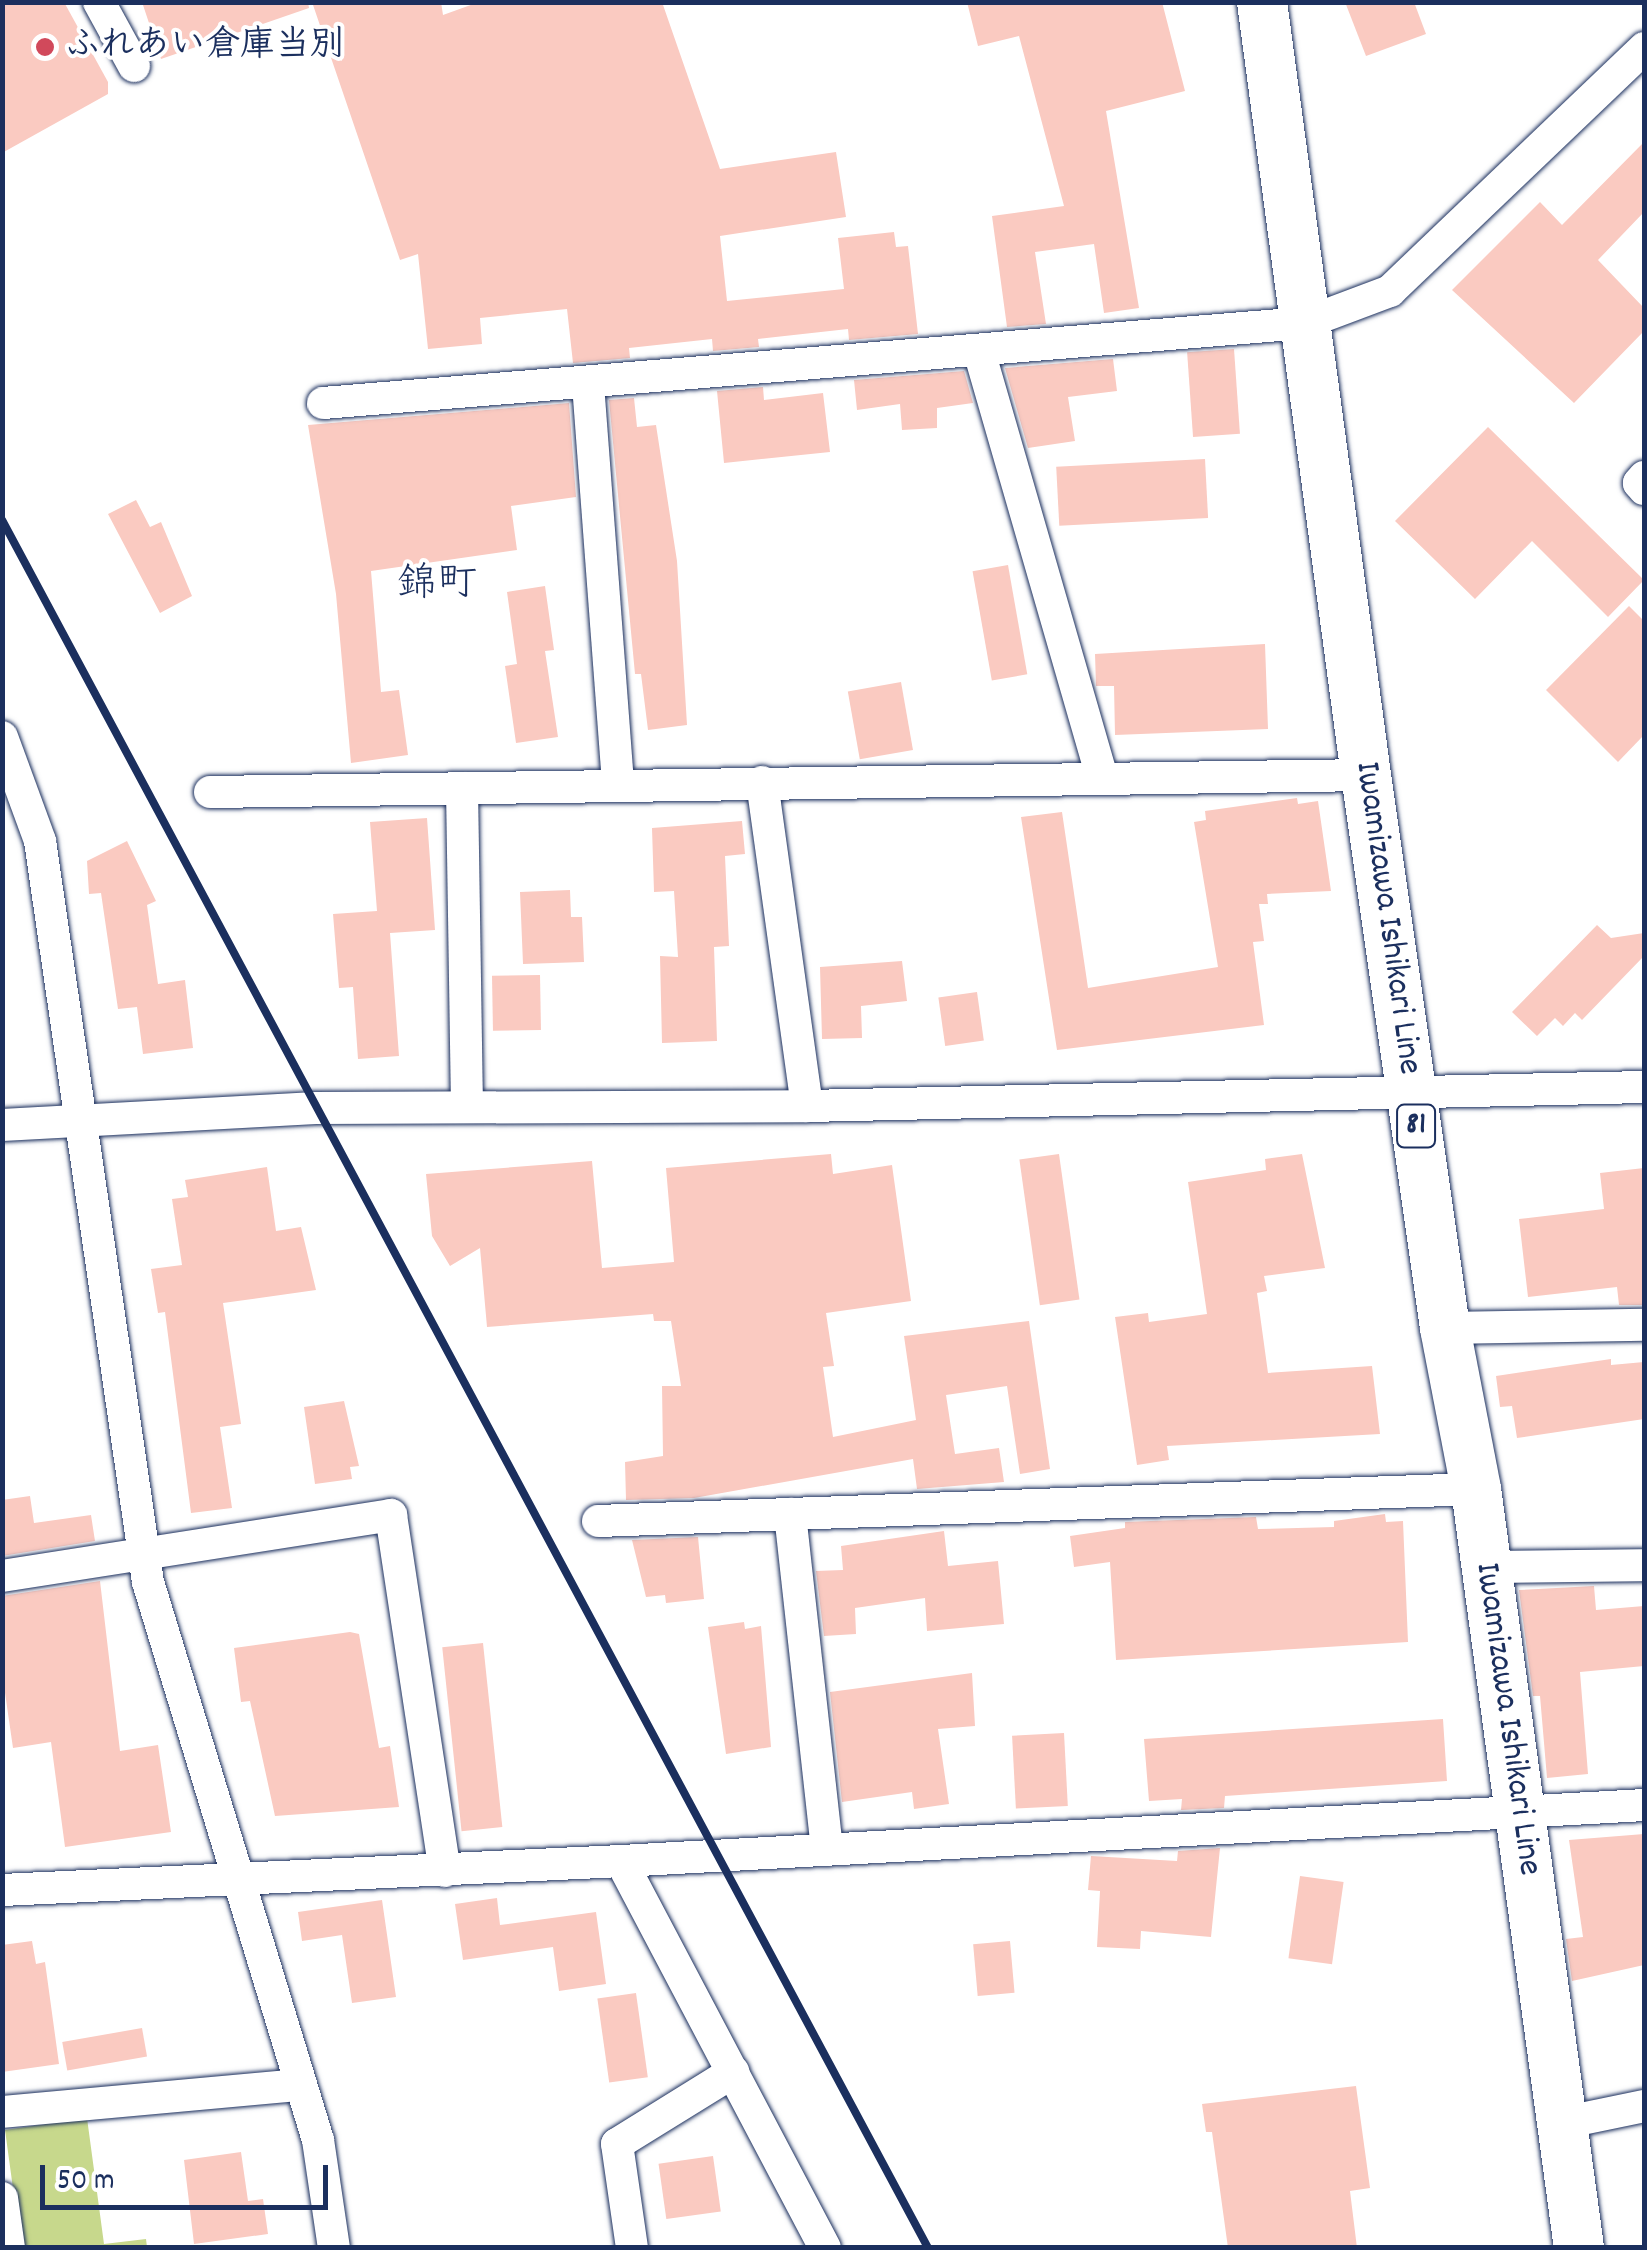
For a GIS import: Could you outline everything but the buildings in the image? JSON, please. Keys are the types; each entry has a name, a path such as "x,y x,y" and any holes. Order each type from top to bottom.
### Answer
{"main road":[{"name":"Iwamizawa Ishikari Line","path":"1262,2 1444,1328 1476,1490 1579,2248"}],"street":[{"path":"99,2 134,66"},
{"path":"323,403 1306,324 1390,291 1641,59"},
{"path":"979,351 1102,775"},
{"path":"588,384 618,784"},
{"path":"1644,477 1638,482 1644,489"},
{"path":"4,742 40,841 144,1553 318,2140 334,2248"},
{"path":"210,792 1102,775 1366,775"},
{"path":"762,782 807,1106"},
{"path":"462,788 467,1105"},
{"path":"2,1126 467,1105 807,1106 1644,1087"},
{"path":"1444,1328 1644,1325"},
{"path":"598,1521 1476,1490"},
{"path":"2,1576 391,1514 446,1870"},
{"path":"790,1514 827,1847"},
{"path":"1487,1568 1644,1565"},
{"path":"2,1890 240,1882 1644,1805"},
{"path":"622,1861 825,2248"},
{"path":"632,2248 616,2144 733,2072"},
{"path":"2,2112 302,2086"},
{"path":"1562,2123 1644,2106"},
{"path":"2,2198 10,2248"}],"green space":[{"path":"87,2118 104,2244 146,2239 147,2247 21,2247 5,2130"}],"railway":[{"path":"2,520 928,2248"}],"place":[{"name":"ふれあい倉庫当別","path":"45,47"}],"district":[{"name":"錦町","path":"437,587"}]}
